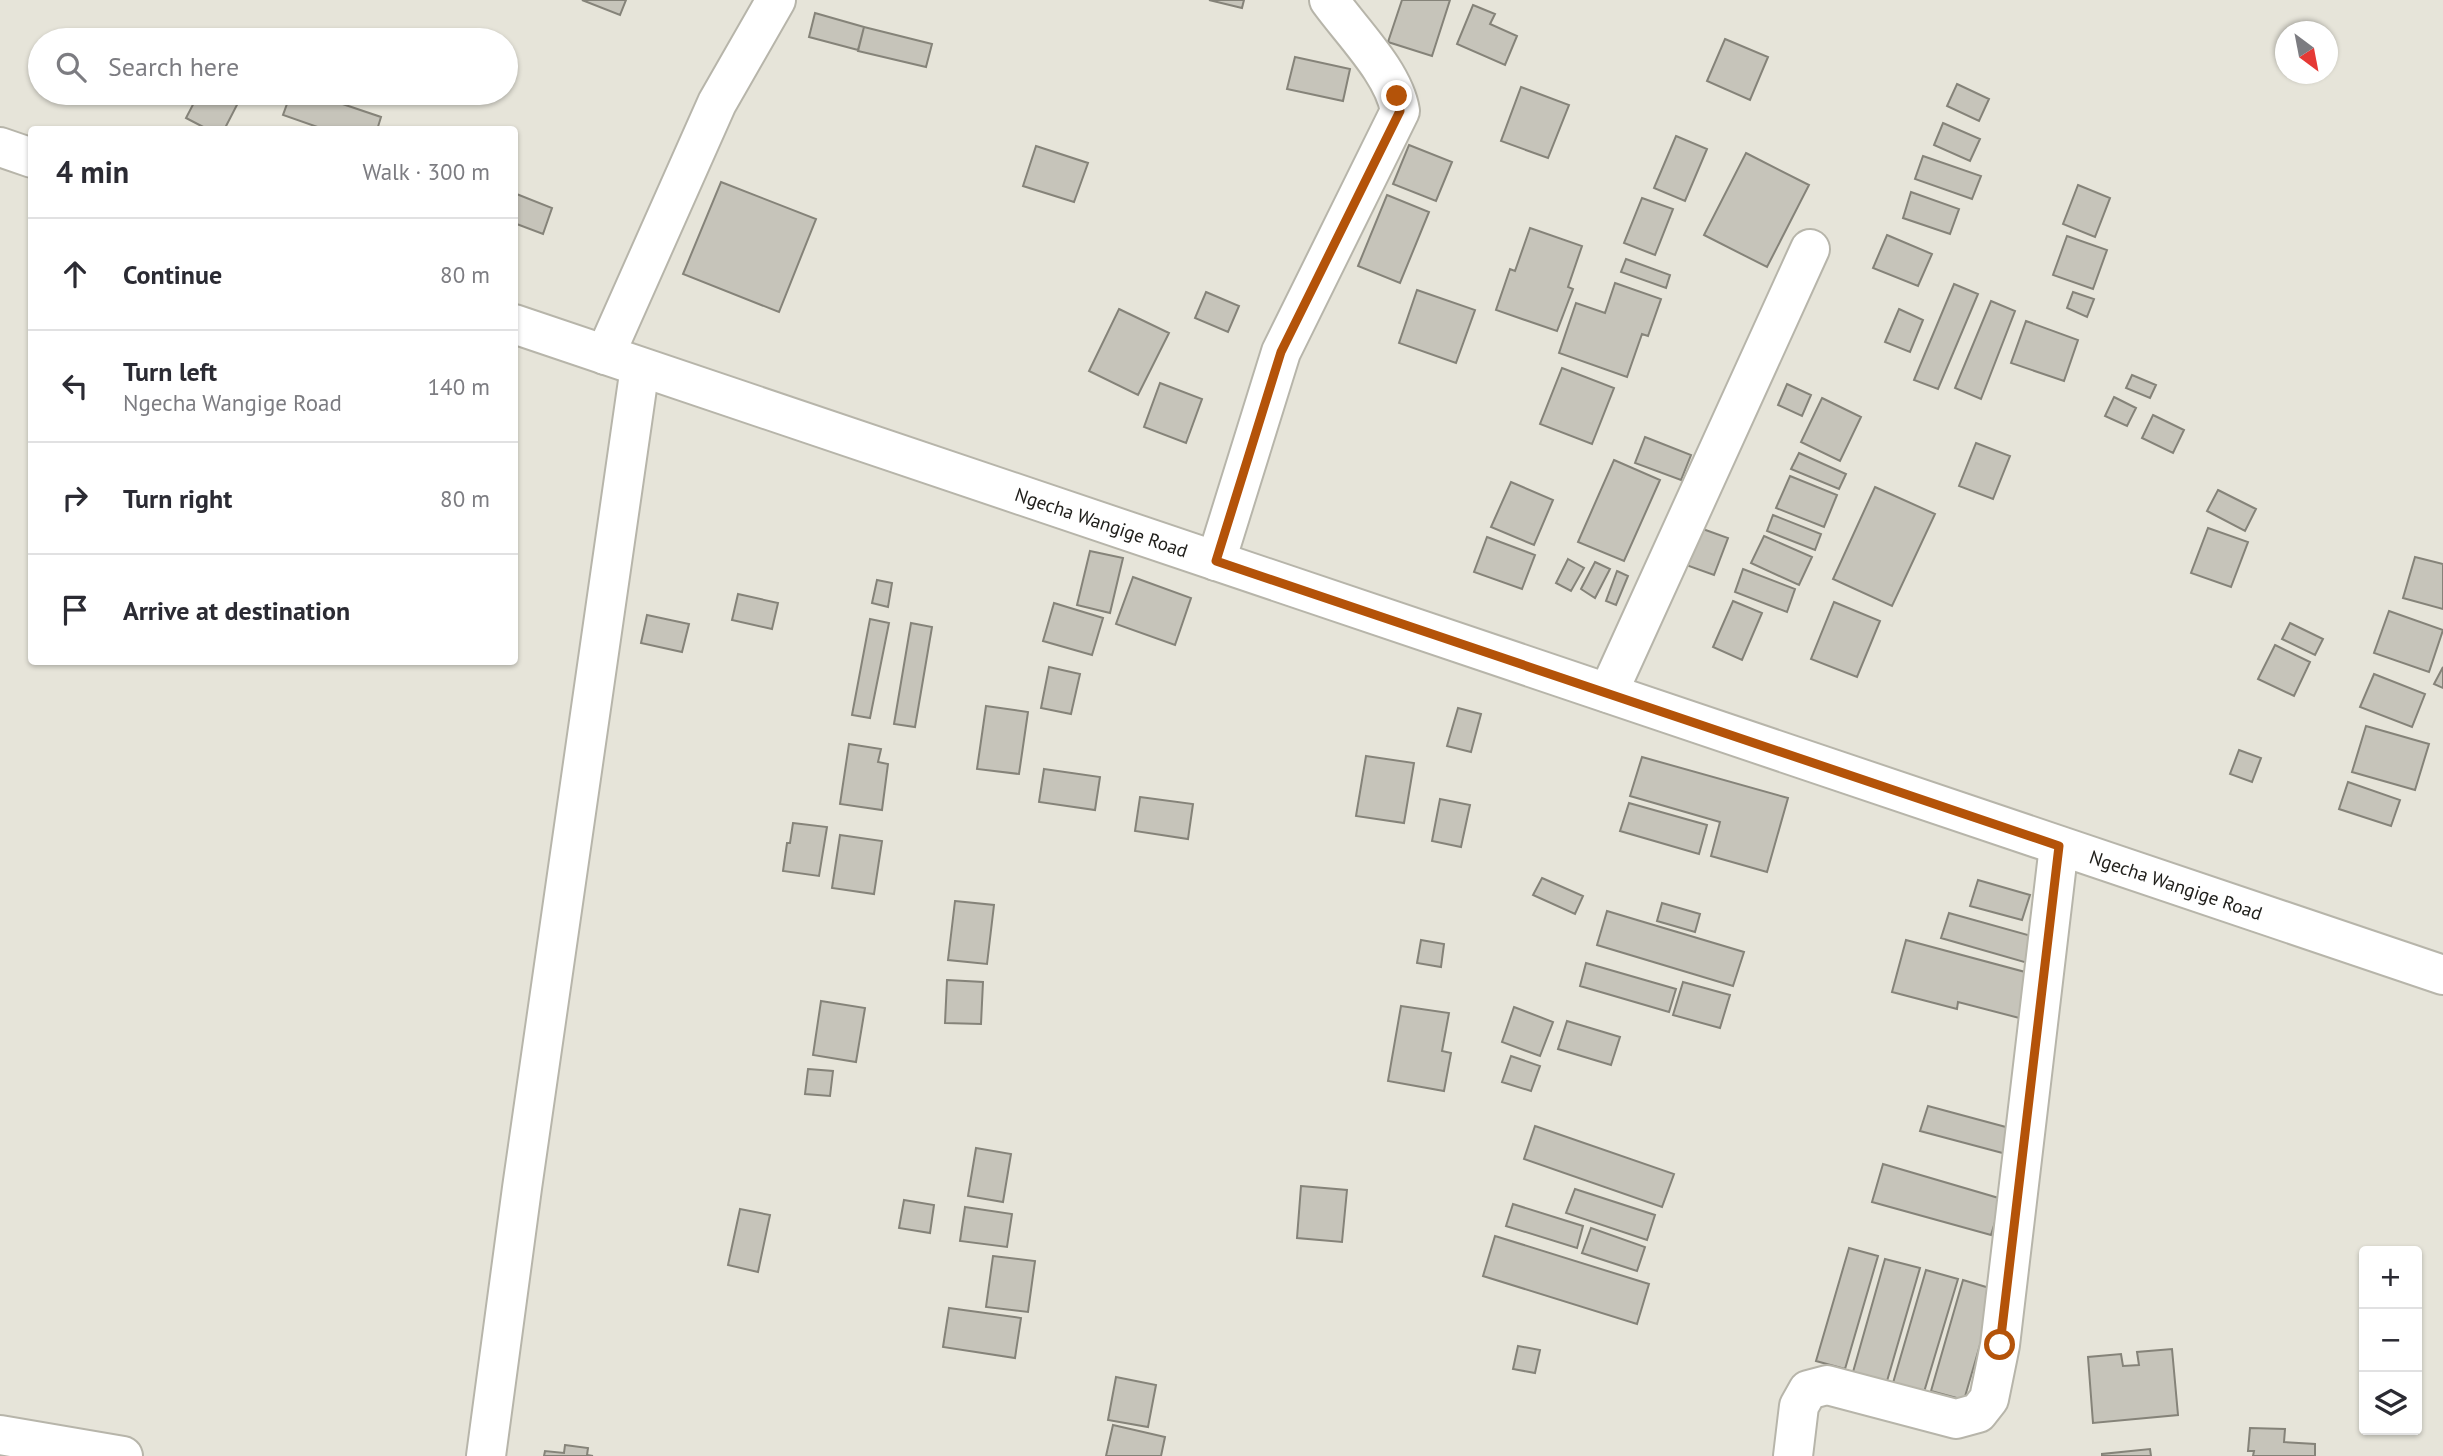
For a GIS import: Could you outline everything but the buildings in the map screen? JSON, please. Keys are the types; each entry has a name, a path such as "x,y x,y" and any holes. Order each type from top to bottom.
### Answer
{"street":[{"path":"605,355 717,103 776,0"},
{"path":"1216,561 1281,352 1400,111 1397,96 1385,74 1329,0"},
{"path":"0,147 28,157"},
{"path":"1608,693 1810,249"},
{"name":"Ngecha Wangige Road","path":"518,325 2443,975"},
{"path":"486,1456 640,367"},
{"path":"1793,1456 1799,1406 1808,1390 1827,1385 1956,1419 1978,1413 1989,1399 2000,1345 2059,846"},
{"path":"0,1435 123,1456"}],"route":[{"path":"1397,96 1400,111 1281,352 1216,561 2059,846 2000,1345"}]}
